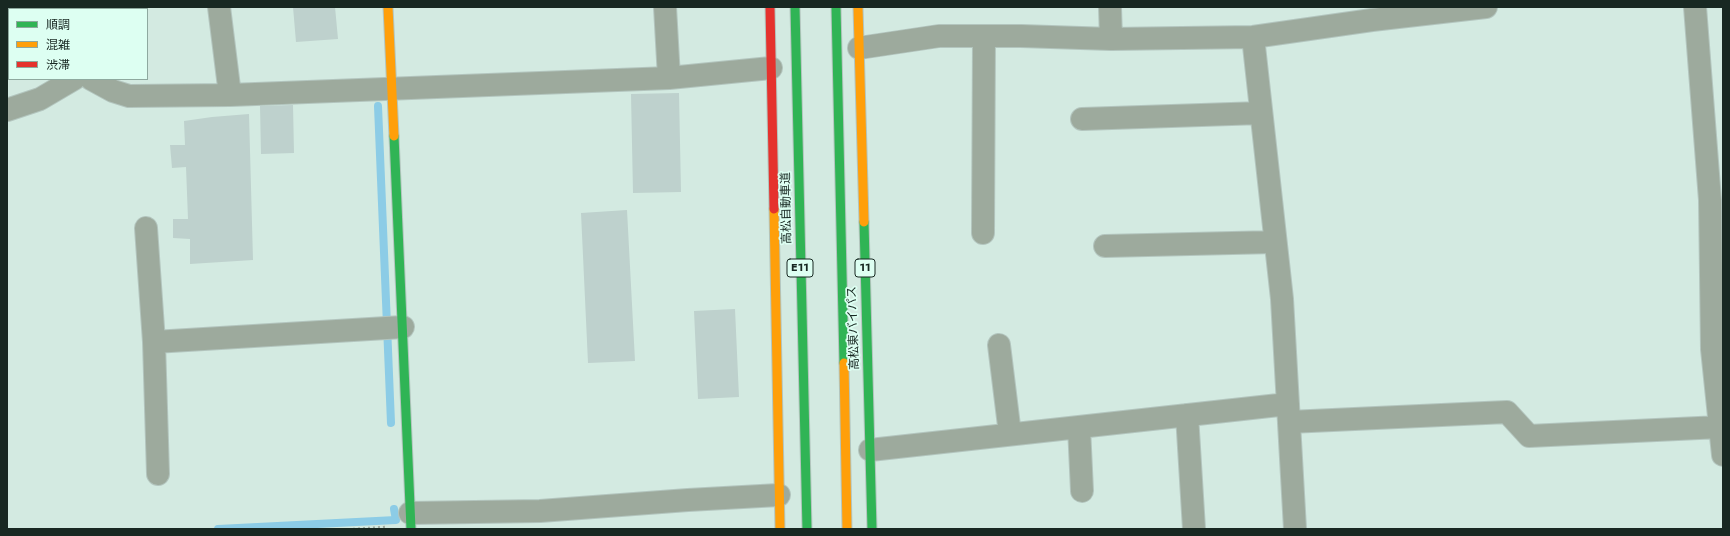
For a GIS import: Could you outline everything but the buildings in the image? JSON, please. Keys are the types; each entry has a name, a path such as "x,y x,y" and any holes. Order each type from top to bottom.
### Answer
{"main road":[{"path":"388,7 411,523"},
{"path":"770,7 780,529"},
{"name":"高松自動車道","path":"795,7 807,529"},
{"path":"836,7 848,529"},
{"name":"高松東バイパス","path":"858,7 872,529"}],"street":[{"path":"219,7 230,95"},
{"path":"665,7 669,78"},
{"path":"1110,7 1111,39"},
{"path":"859,48 939,36 1020,36 1111,39 1253,37 1372,20 1486,7"},
{"path":"870,450 1187,415 1288,413 1507,412 1529,436 1722,443 1712,349 1710,200 1696,7"},
{"path":"982,233 984,36"},
{"path":"1253,37 1282,299 1295,529"},
{"path":"93,80 113,91 130,96 230,95 669,78 772,68"},
{"path":"7,110 40,99 72,80"},
{"path":"1082,119 1261,114"},
{"path":"146,228 154,342 158,474"},
{"path":"1105,246 1275,242"},
{"path":"154,342 403,327"},
{"path":"999,345 1010,434"},
{"path":"1187,415 1194,529"},
{"path":"1079,426 1082,491"},
{"path":"411,523 540,511 779,495"}],"path":[{"path":"353,529 411,523"}],"waterway":[{"path":"378,106 391,423"},
{"path":"218,529 396,520 394,509"}],"traffic: fast":[{"path":"795,7 807,529"},
{"path":"836,7 844,363"},
{"path":"394,136 411,529"},
{"path":"864,222 872,529"}],"traffic: slow":[{"path":"388,7 394,136"},
{"path":"858,7 864,222"},
{"path":"774,209 780,529"},
{"path":"844,363 847,529"}],"traffic: jam":[{"path":"770,7 774,209"}]}
